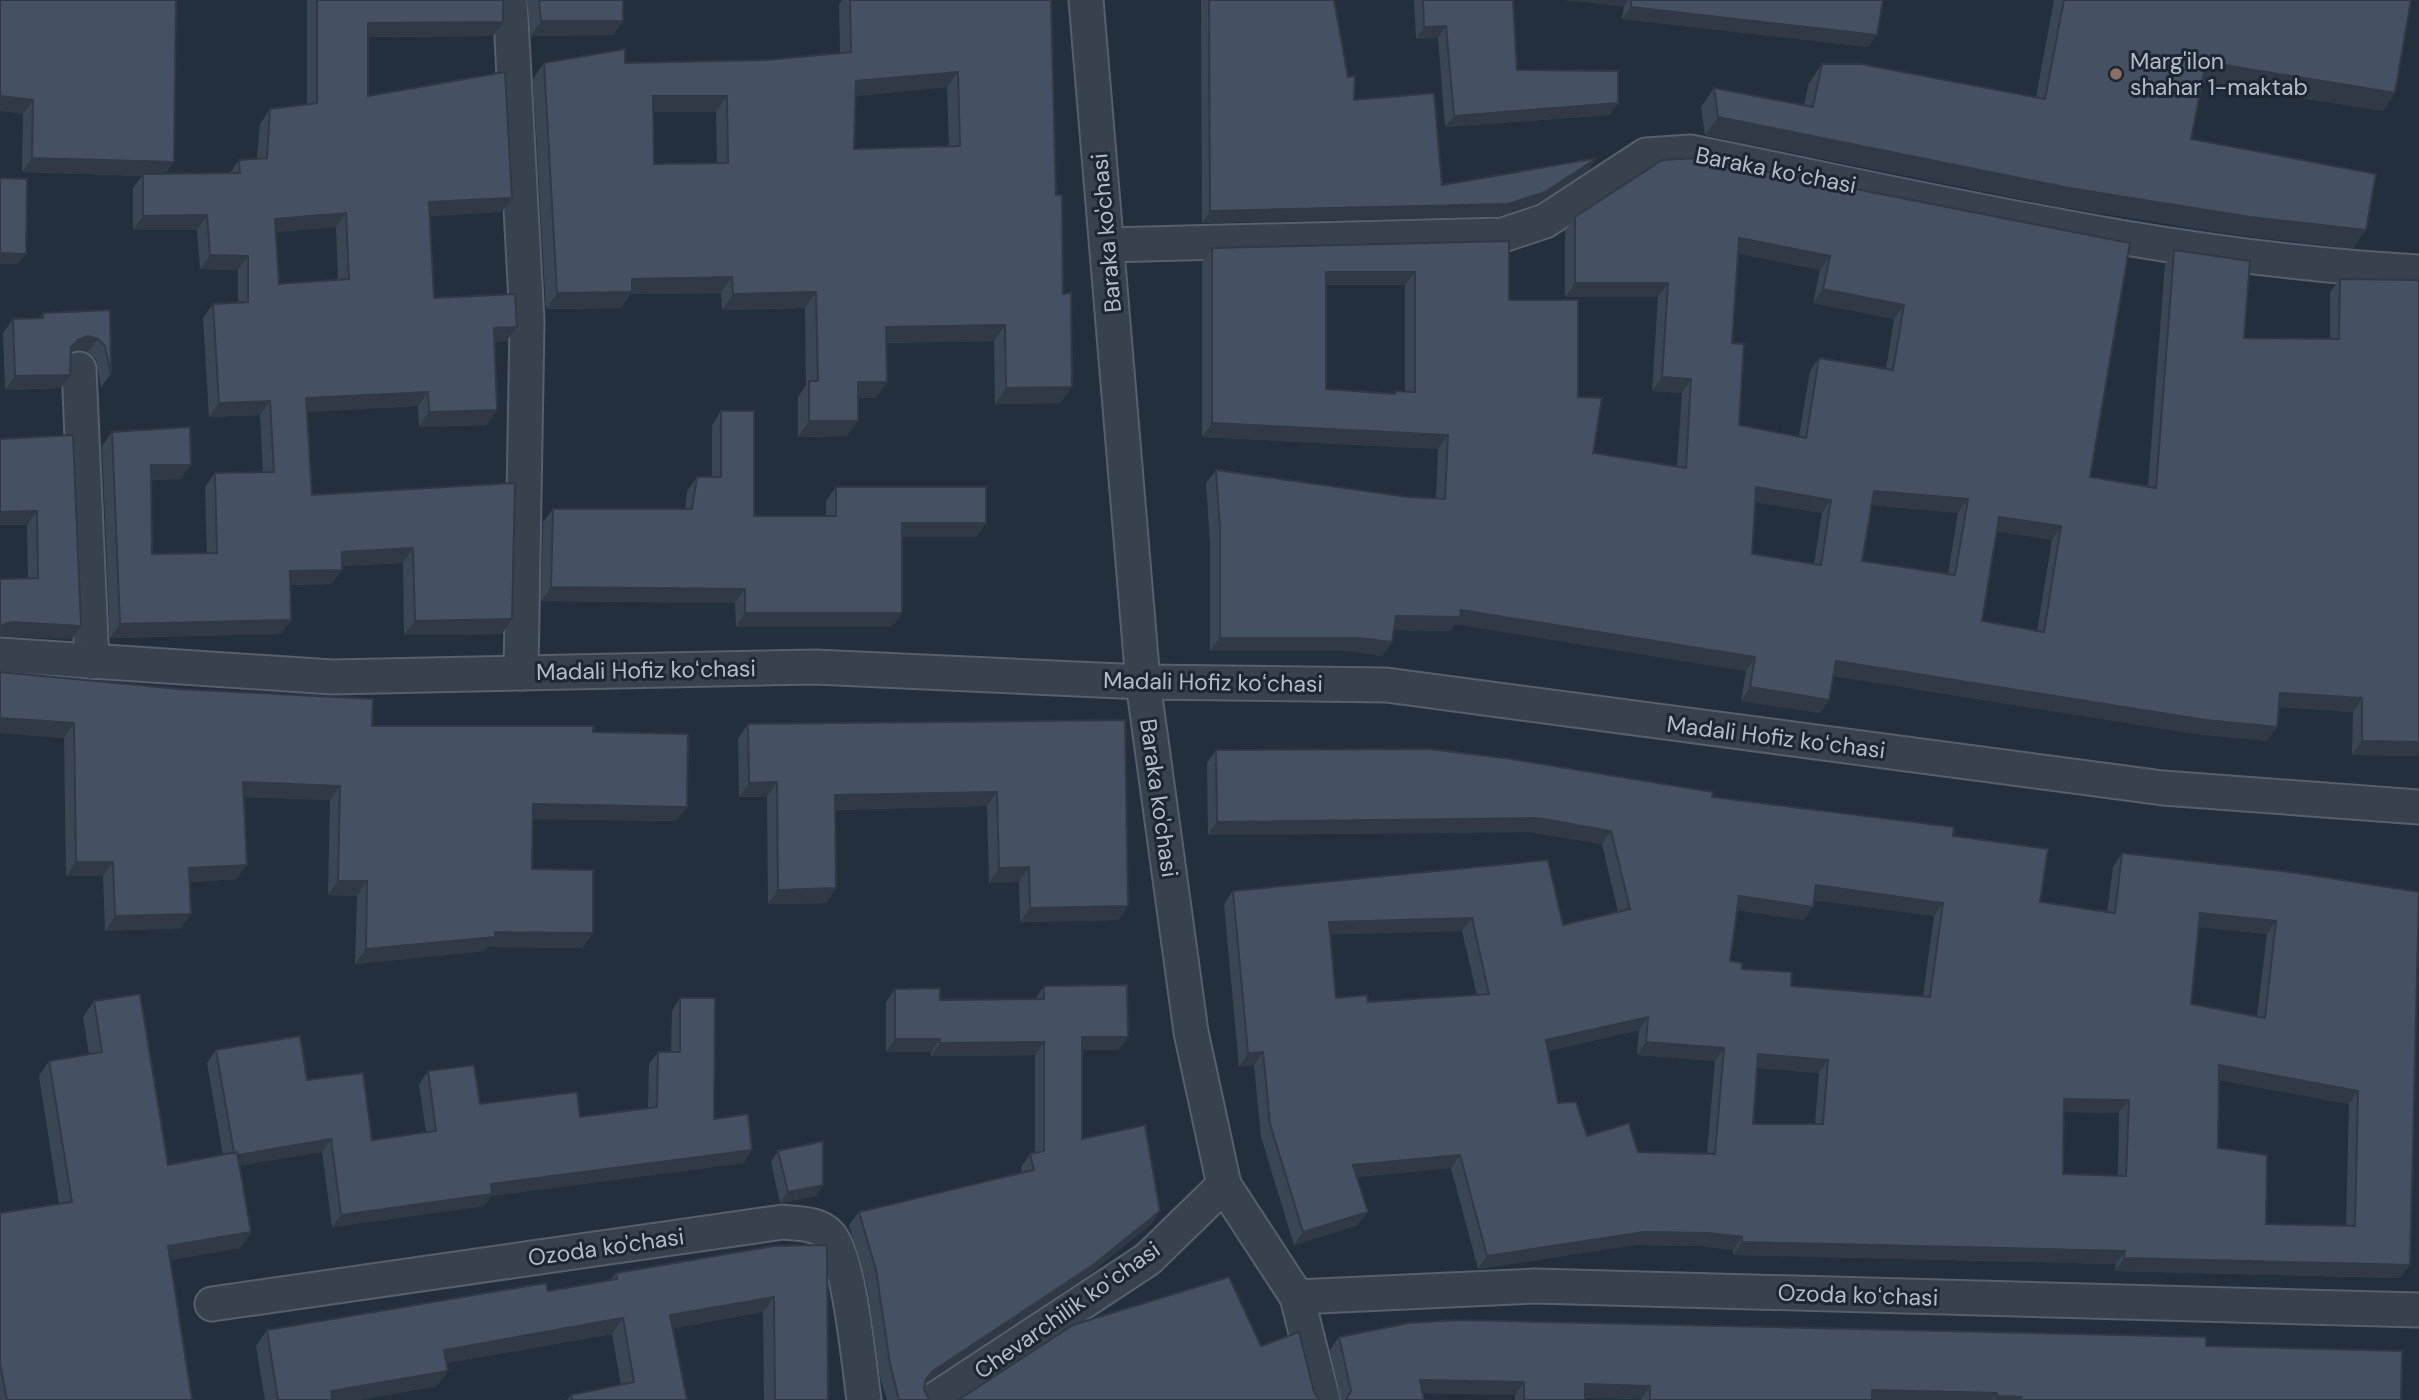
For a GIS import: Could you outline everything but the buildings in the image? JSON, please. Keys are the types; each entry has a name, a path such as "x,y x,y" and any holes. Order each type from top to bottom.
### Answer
{"street":[{"path":"510,0 527,321 522,673"},
{"name":"Baraka ko'chasi","path":"1086,0 1143,682 1191,1032 1224,1185 1297,1297 1323,1400"},
{"name":"Baraka koʻchasi","path":"1107,246 1503,235 1545,221 1646,155 1690,152 2202,252 2328,267 2419,272"},
{"path":"79,369 92,662"},
{"name":"Madali Hofiz koʻchasi","path":"0,656 332,677 815,667 1143,682 1386,685 2163,788 2419,807"},
{"name":"Chevarchilik koʻchasi","path":"934,1400 1149,1259 1224,1185"},
{"name":"Ozoda ko'chasi","path":"212,1304 783,1222 807,1225 818,1227 831,1237 849,1287 864,1400"},
{"name":"Ozoda koʻchasi","path":"1297,1297 1535,1286 2419,1310"}],"place":[{"name":"Marg'ilon shahar 1-maktab","path":"2116,74"}]}
